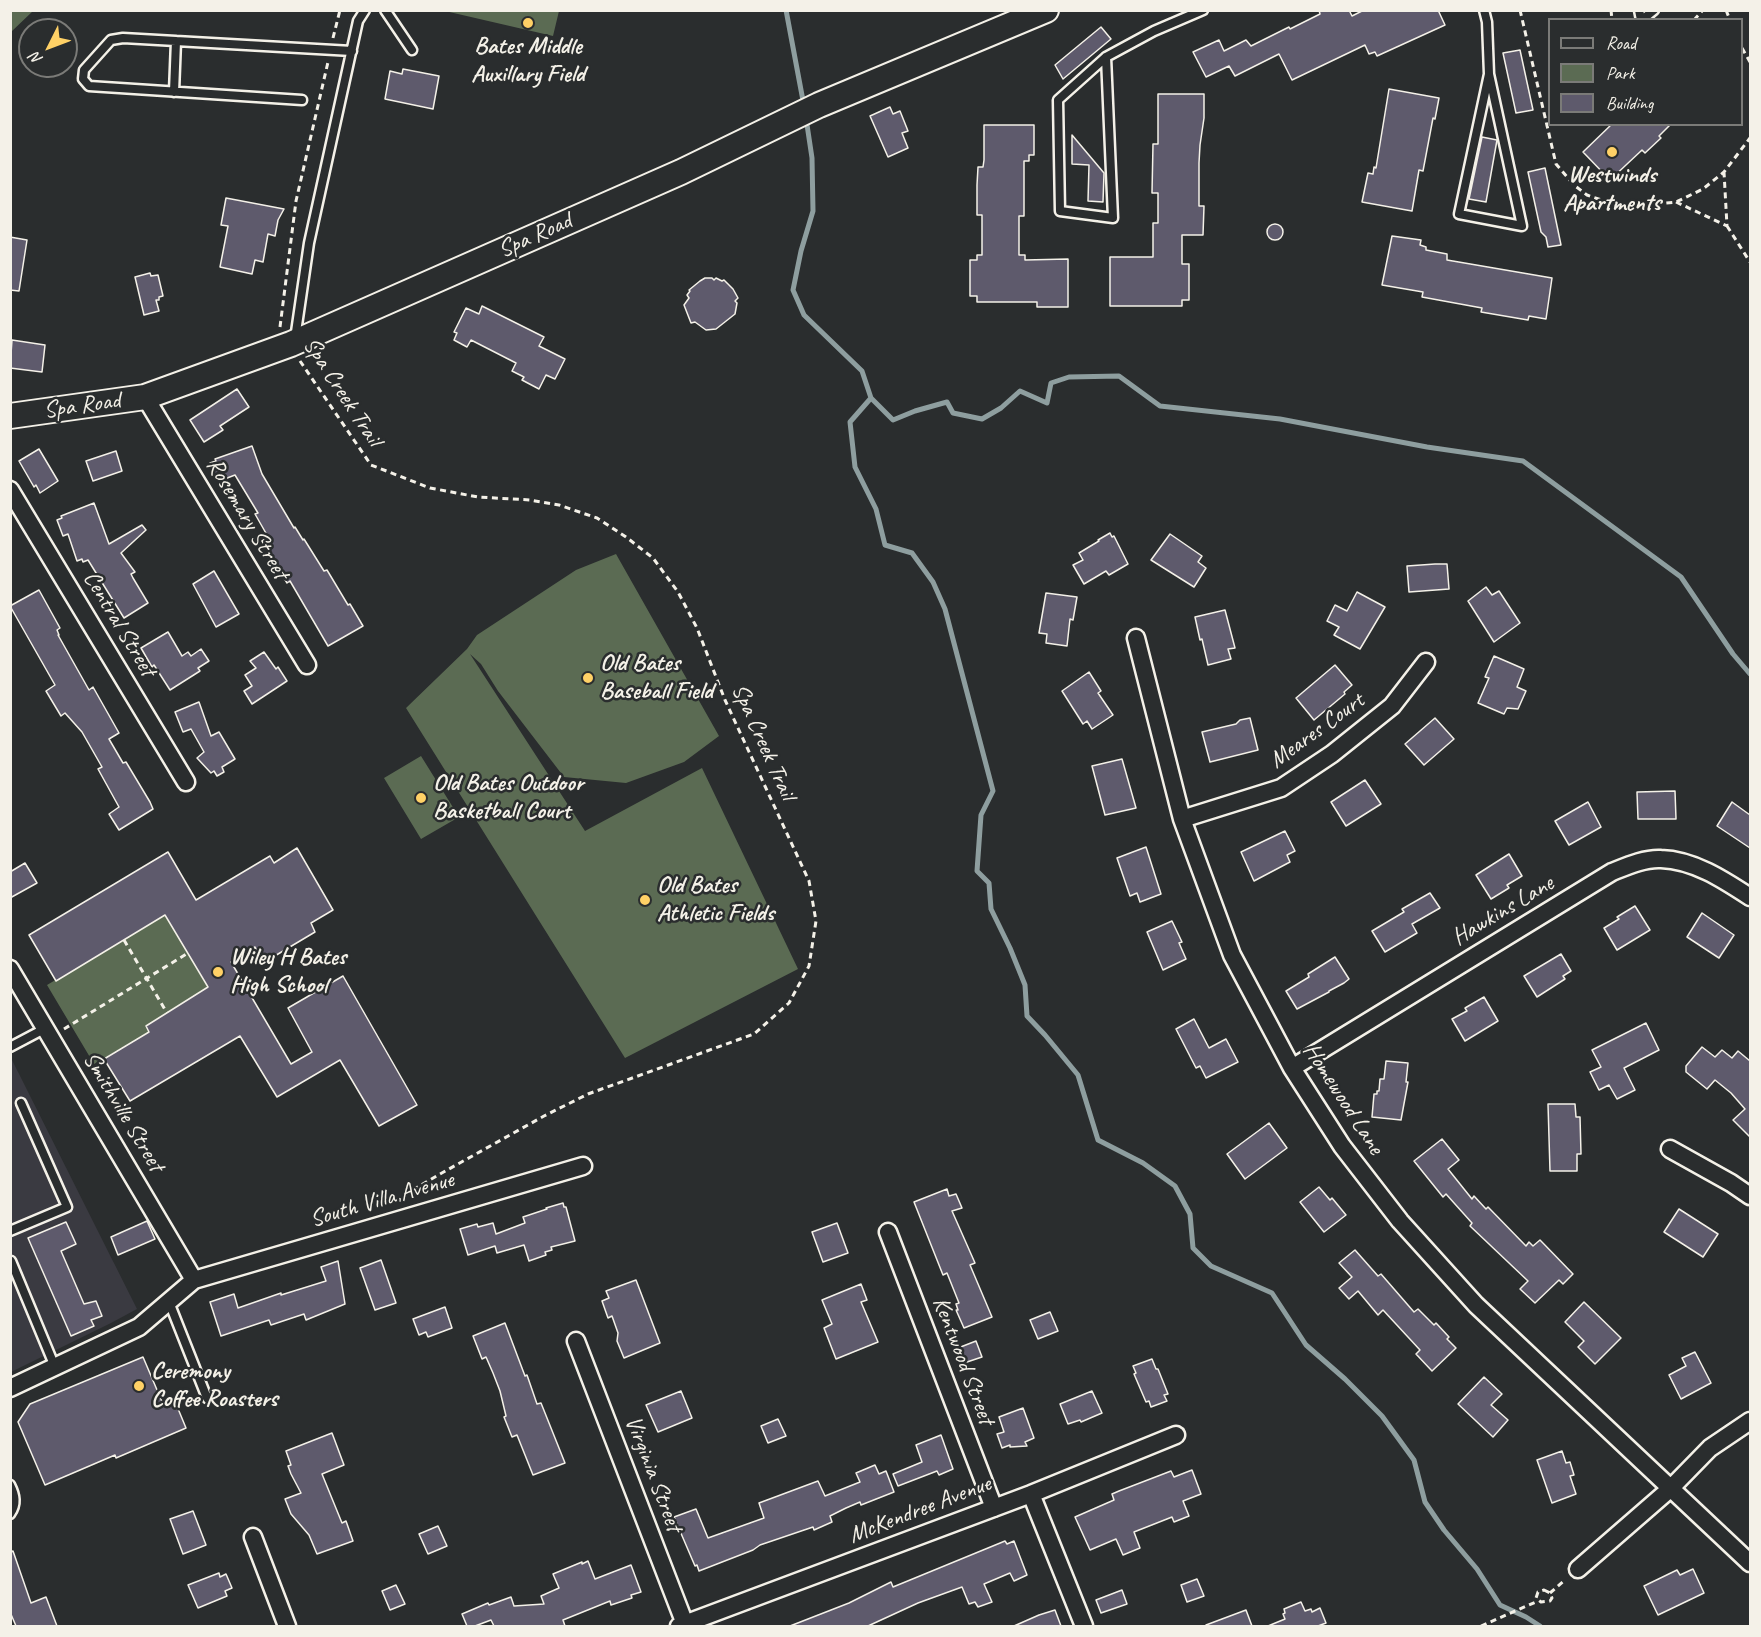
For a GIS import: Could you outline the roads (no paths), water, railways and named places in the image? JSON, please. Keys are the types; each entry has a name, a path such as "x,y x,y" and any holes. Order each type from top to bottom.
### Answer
{"main road":[{"name":"Spa Road","path":"10,416 145,397 292,344 681,172 819,105 1046,10"}],"street":[{"name":"Rosemary Street","path":"145,397 307,665"},
{"name":"Central Street","path":"10,490 186,782"},
{"name":"Homewood Lane","path":"1136,638 1182,819 1232,955 1292,1068 1342,1146 1400,1221 1476,1305 1750,1563"},
{"name":"Meares Court","path":"1182,819 1281,788 1332,754 1392,706 1426,662"},
{"name":"Hawkins Lane","path":"1292,1068 1612,872 1635,863 1661,858 1688,863 1722,879 1750,897"},
{"name":"Smithville Street","path":"10,969 194,1280"},
{"path":"1670,1149 1750,1196"},
{"name":"South Villa Avenue","path":"194,1280 583,1166"},
{"name":"Kentwood Street","path":"888,1232 994,1508"},
{"path":"10,1388 139,1327 194,1280"},
{"name":"Virginia Street","path":"576,1341 682,1625"},
{"path":"1578,1569 1670,1488 1710,1448 1750,1421"},
{"name":"McKendree Avenue","path":"682,1625 1031,1494 1176,1435"},
{"path":"1031,1494 1084,1626"},
{"path":"253,1537 287,1626"}],"lane":[{"path":"292,344 309,243 358,21 365,10"},
{"path":"385,10 412,50"},
{"path":"1106,57 1113,218 1060,211 1058,100 1106,57 1154,31 1203,10"},
{"path":"1484,10 1487,22 1490,74 1522,226 1459,214 1490,74"},
{"path":"302,100 90,86 83,79 84,70 111,40 123,38 352,51"},
{"path":"174,92 176,41"},
{"path":"10,1047 49,1032"},
{"path":"10,1231 68,1207 21,1103"},
{"path":"11,1261 55,1367"},
{"path":"169,1302 207,1398"},
{"path":"10,1485 15,1497 10,1514"}],"waterway":[{"path":"786,10 804,106"},
{"path":"806,118 812,158 813,211 801,251 793,290 804,315 862,371 871,398 850,422 855,467 876,509 885,545 912,553 933,582 945,609 993,791 981,815 977,871 989,883 991,909 1025,985 1027,1016 1078,1075 1098,1140 1143,1163 1175,1186 1190,1214 1193,1248 1211,1266 1272,1293 1306,1345 1382,1416 1414,1460 1425,1502 1444,1530 1477,1569 1500,1605 1540,1626"},
{"path":"871,398 893,420 947,402 953,413 982,419 1001,408 1020,391 1047,403 1051,383 1069,377 1119,376 1160,406 1280,419 1427,447 1523,461 1681,577 1733,654 1750,674"}],"place":[{"name":"Bates Middle Auxillary Field","path":"528,23"},
{"name":"Westwinds Apartments","path":"1612,152"},
{"name":"Old Bates Baseball Field","path":"588,678"},
{"name":"Old Bates Outdoor Basketball Court","path":"421,798"},
{"name":"Old Bates Athletic Fields","path":"645,900"},
{"name":"Wiley H Bates High School","path":"218,972"},
{"name":"Ceremony Coffee Roasters","path":"139,1386"}]}
